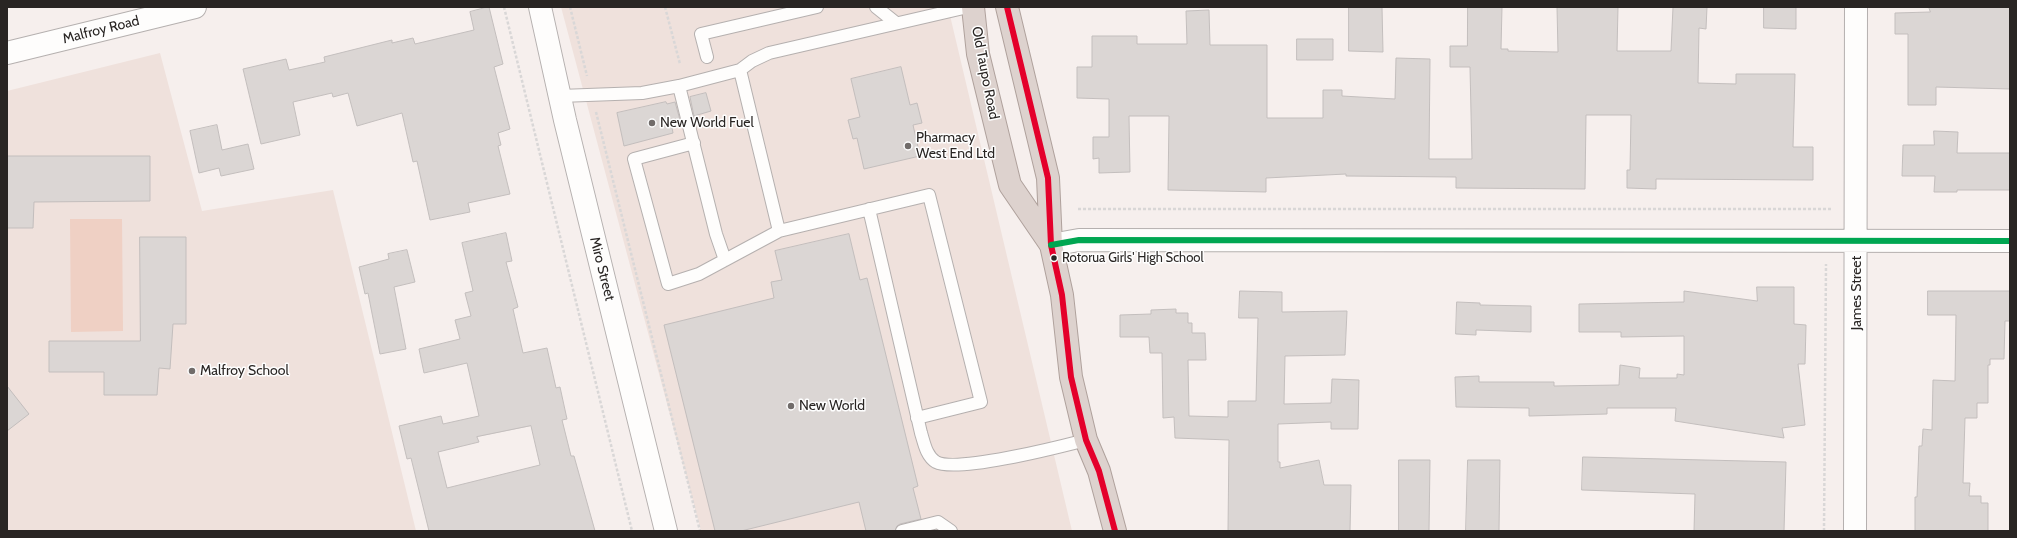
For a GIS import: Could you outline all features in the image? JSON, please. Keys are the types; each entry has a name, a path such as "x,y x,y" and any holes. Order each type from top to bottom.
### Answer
{"highway":[{"name":"Old Taupo Road","path":"973,7 978,54 1010,185 1051,245"},
{"name":"Old Taupo Road","path":"1007,7 1048,178 1051,245 1062,295 1071,377 1086,440 1099,471 1115,531"}],"street":[{"name":"Malfroy Road","path":"7,53 195,7"},
{"name":"Miro Street","path":"540,7 661,527"},
{"name":"James Street","path":"1855,531 1857,241 1856,7"},
{"path":"1051,245 1078,240 2010,241"}],"lane":[{"path":"707,57 701,34 817,7"},
{"path":"876,7 896,24"},
{"path":"560,96 642,93 679,86 740,70 752,61 769,53 968,7"},
{"path":"740,70 780,231"},
{"path":"679,86 716,234 725,260"},
{"path":"694,143 634,159 668,284 699,274 780,231 928,195 981,402 917,418"},
{"path":"869,209 917,418 927,451 935,461 949,466 1037,452 1086,440"},
{"path":"902,531 938,522 951,531"}],"path":[{"path":"504,7 632,531"},
{"path":"570,7 700,531"},
{"path":"665,7 680,64"},
{"path":"1078,209 1841,210"},
{"path":"1824,531 1826,257"}],"shaded area":[{"path":"561,7 948,7 1072,531 701,531"},
{"name":"Malfroy School","path":"160,53 202,211 333,190 416,531 7,531 7,91"},
{"path":"70,219 122,219 123,331 71,332"}],"building":[{"path":"489,7 503,64 494,67 510,129 498,133 501,145 498,146 510,194 468,203 470,212 430,220 417,161 413,162 402,113 357,126 348,93 333,97 332,93 293,102 300,135 261,144 243,69 286,59 289,70 325,62 324,57 392,40 392,43 413,38 415,44 474,30 470,12"},
{"path":"1349,7 1382,7 1383,52 1349,51"},
{"path":"1468,7 1502,7 1501,49 1508,49 1508,51 1558,52 1557,7 1618,7 1617,51 1671,51 1673,7 1707,7 1706,29 1699,28 1698,83 1736,84 1736,74 1795,74 1793,147 1813,147 1813,180 1656,179 1656,189 1627,188 1627,170 1630,170 1631,115 1586,115 1585,189 1456,188 1456,177 1346,176 1346,174 1266,178 1266,192 1168,190 1169,116 1129,116 1130,172 1099,173 1099,158 1093,159 1093,137 1109,137 1109,99 1077,98 1077,67 1092,67 1092,36 1137,36 1137,44 1187,44 1186,11 1209,10 1210,45 1267,45 1267,118 1323,118 1323,90 1342,90 1342,96 1395,99 1396,58 1430,59 1429,159 1472,159 1470,67 1450,67 1450,46 1467,46"},
{"path":"1764,7 1796,7 1796,29 1764,28"},
{"path":"1929,7 2010,7 2010,89 1936,87 1936,105 1908,105 1908,34 1895,34 1895,13 1930,12"},
{"path":"1297,39 1333,39 1333,60 1297,60"},
{"path":"901,67 910,105 917,103 922,123 913,125 920,156 864,169 857,138 853,139 848,120 860,117 851,79"},
{"path":"706,93 711,111 694,116 690,97"},
{"path":"666,102 667,104 675,102 680,120 671,122 673,133 624,146 617,113"},
{"path":"217,125 222,150 248,144 254,169 221,176 219,168 199,173 190,131"},
{"path":"1934,131 1958,132 1957,153 2010,153 2010,190 1957,190 1957,192 1934,192 1935,176 1902,176 1903,145 1934,145"},
{"path":"7,156 150,156 150,201 34,202 33,228 7,228"},
{"path":"506,233 512,261 506,262 518,307 513,309 523,353 547,348 556,388 560,387 567,419 562,420 571,456 574,456 595,531 429,531 411,458 407,459 399,426 441,416 443,424 479,416 467,363 424,373 419,349 460,339 455,320 471,316 465,293 473,291 462,243","holes":["531,426 540,465 447,488 438,452 479,442 477,437"]},
{"name":"New World","path":"849,234 860,280 867,278 918,486 913,488 921,519 900,524 897,526 895,531 866,531 859,502 741,531 715,531 664,325 774,298 771,282 782,280 775,251"},
{"path":"140,237 186,237 186,324 173,324 170,369 159,368 157,395 104,395 104,372 49,372 49,341 140,341"},
{"path":"407,250 415,282 394,287 406,349 380,354 368,293 365,294 359,267 389,259 388,254"},
{"path":"1757,287 1794,287 1794,324 1806,325 1805,364 1798,364 1805,425 1782,428 1784,438 1675,421 1676,408 1607,408 1607,414 1529,416 1529,408 1456,407 1455,377 1479,376 1479,382 1554,382 1554,386 1619,385 1620,365 1640,368 1639,378 1677,378 1677,374 1684,375 1684,336 1621,337 1621,332 1579,332 1579,304 1684,302 1684,291 1757,301"},
{"path":"1240,291 1282,292 1282,312 1347,311 1345,355 1285,356 1284,404 1331,403 1332,379 1359,380 1358,429 1331,429 1331,422 1278,424 1278,462 1280,462 1280,468 1319,460 1324,485 1351,485 1350,531 1228,531 1229,440 1175,438 1174,417 1163,418 1162,353 1150,353 1149,337 1120,337 1120,315 1151,314 1151,310 1176,309 1176,313 1188,313 1188,323 1192,323 1192,333 1205,333 1206,360 1188,360 1189,416 1228,417 1228,401 1256,401 1258,318 1239,318"},
{"path":"1928,291 2010,291 2010,321 2005,321 2004,359 1990,359 1990,365 1988,365 1988,403 1977,403 1977,418 1965,418 1963,483 1970,483 1969,496 1981,496 1981,503 1988,503 1988,531 1915,531 1915,497 1917,497 1919,446 1922,446 1923,429 1932,430 1933,380 1955,381 1956,315 1928,315"},
{"path":"1457,302 1480,303 1480,305 1531,306 1531,332 1476,330 1476,335 1456,334"},
{"path":"7,386 29,414 7,431"},
{"path":"1583,457 1786,462 1784,531 1694,531 1695,494 1582,490"},
{"path":"1399,460 1430,460 1429,531 1399,531"},
{"path":"1468,460 1500,460 1499,531 1466,531"}],"transit line":[{"path":"1007,7 1048,178 1051,245 1062,295 1071,377 1086,440 1099,471 1115,531"},
{"path":"1051,245 1079,240 2010,241"}],"place":[{"name":"New World Fuel","path":"652,123"},
{"name":"Pharmacy West End Ltd","path":"908,146"},
{"name":"Rotorua Girls' High School","path":"1054,258"},
{"name":"Malfroy School","path":"192,371"},
{"name":"New World","path":"791,406"}]}
